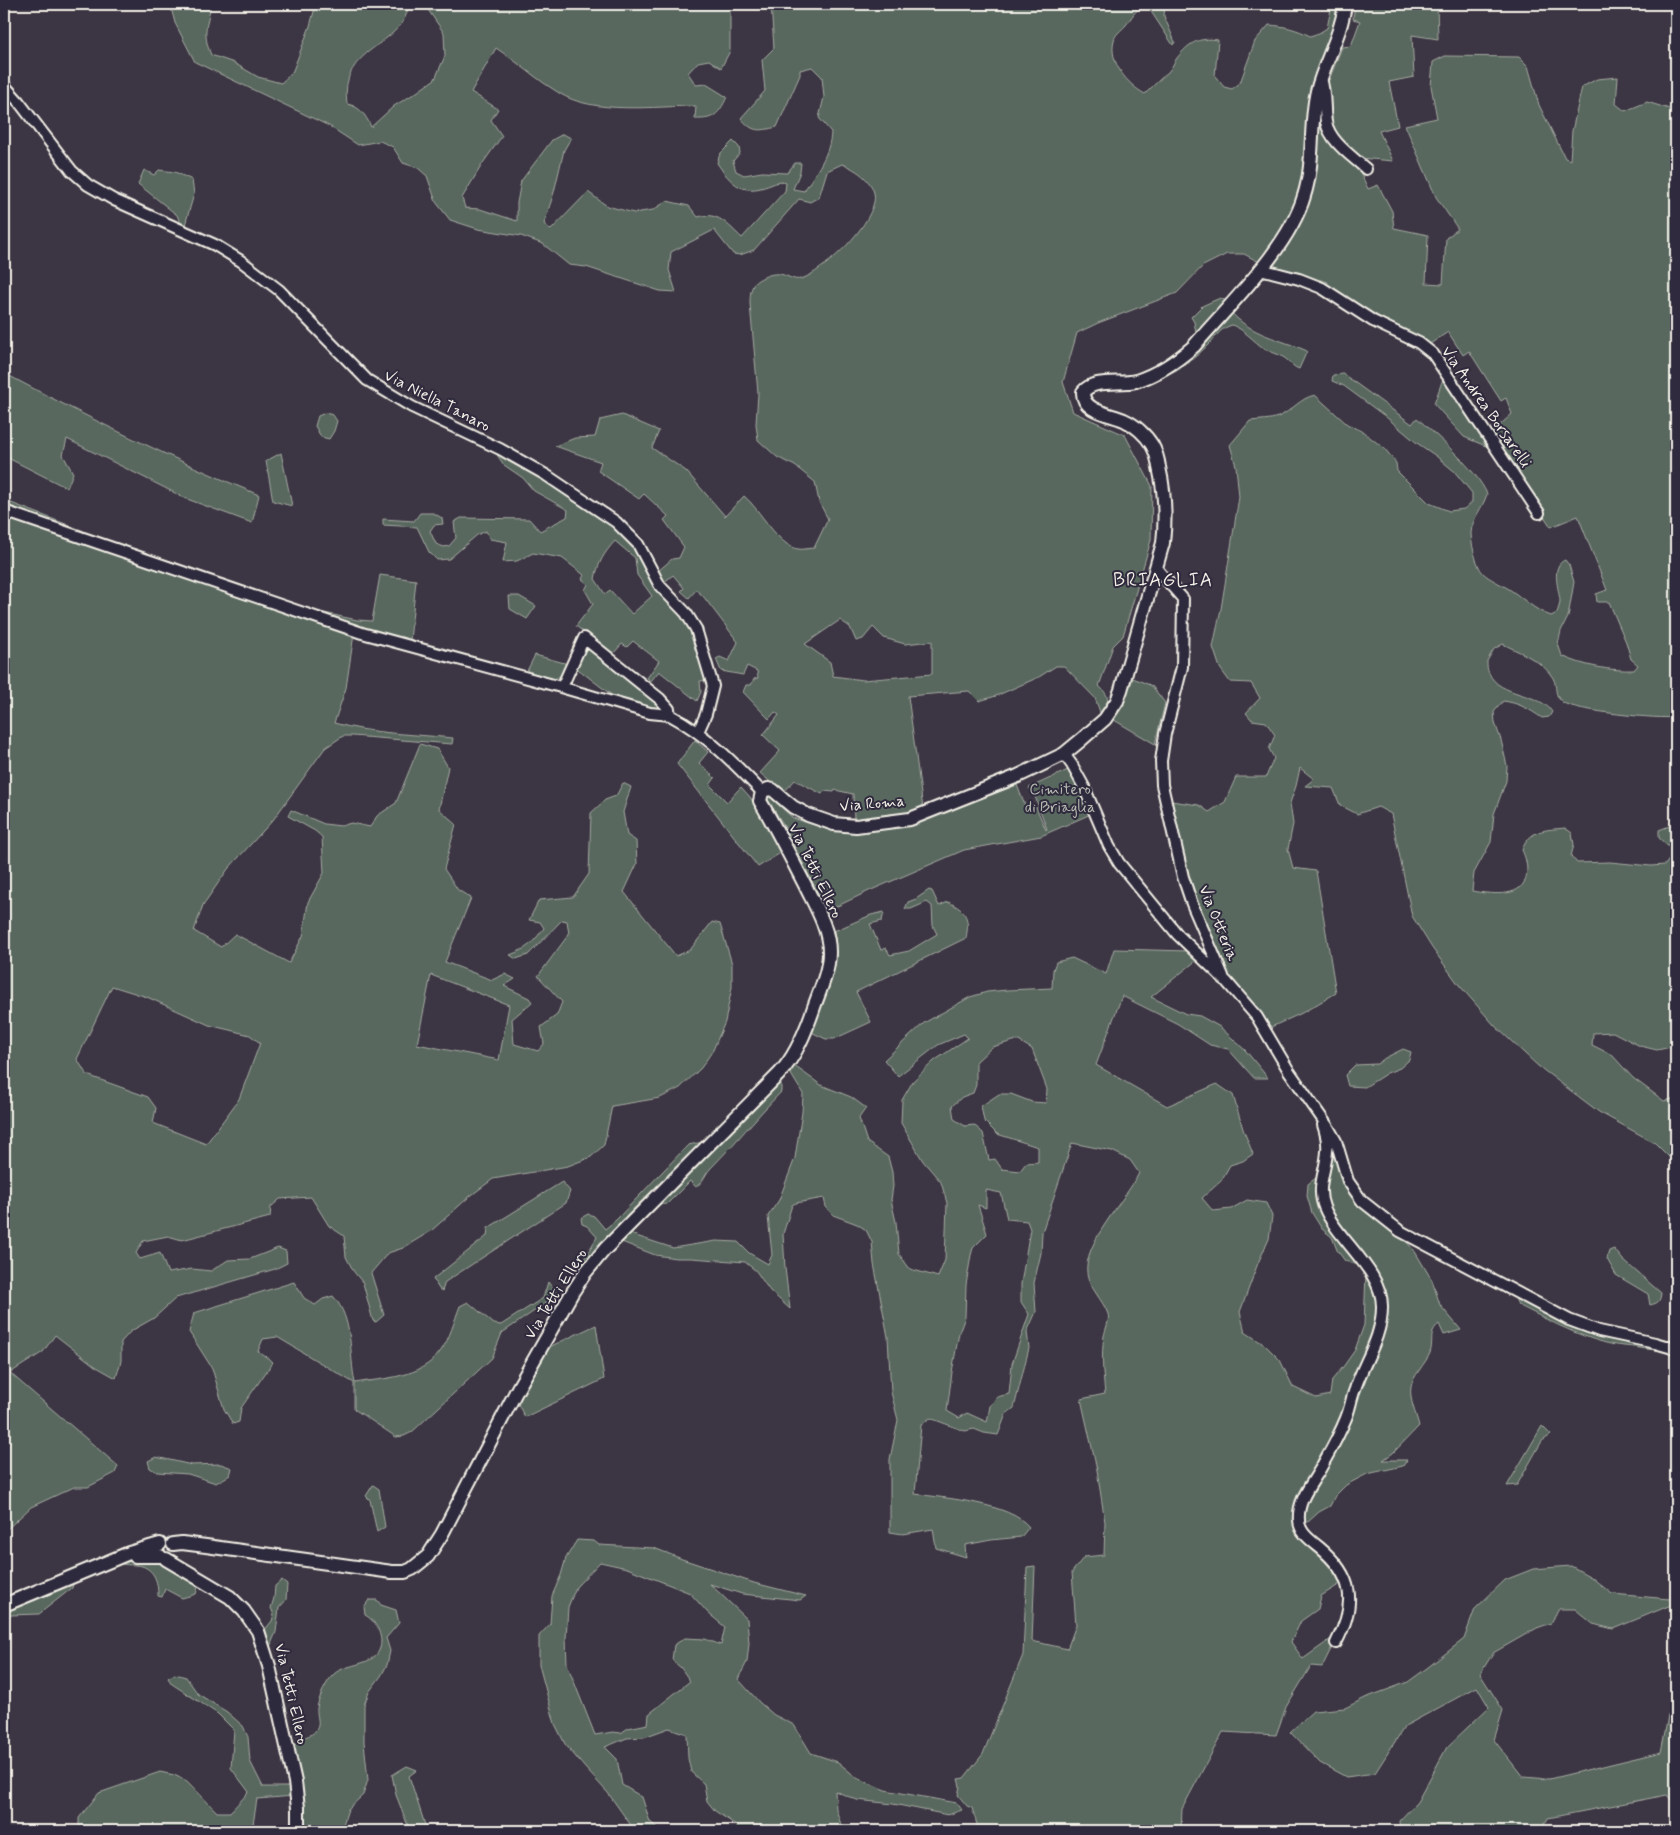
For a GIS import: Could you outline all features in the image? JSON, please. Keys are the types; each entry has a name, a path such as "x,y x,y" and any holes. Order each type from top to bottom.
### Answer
{"main road":[{"path":"1156,568 1166,521 1166,503 1164,486 1153,446 1139,430 1126,421 1093,409 1083,397 1083,392 1093,384 1119,384 1136,380 1155,373 1178,360 1194,346 1260,269 1285,236 1304,197 1310,161 1315,103 1321,79 1336,42 1345,4"},
{"name":"Via Roma","path":"762,792 768,789 773,790 793,807 808,815 834,824 856,826 889,822 921,815 1018,776 1064,754 1105,719 1117,701 1156,568"},
{"name":"Via Tetti Ellero","path":"4,1605 120,1557 168,1552 194,1545 392,1572 405,1572 412,1569 428,1556 442,1534 518,1388 585,1273 605,1249 779,1074 790,1061 809,1022 826,972 829,953 827,937 820,916 781,836 760,801 762,792"},
{"name":"Via Tetti Ellero","path":"168,1552 184,1570 230,1597 248,1616 258,1631 269,1666 295,1782 298,1831"}],"street":[{"path":"1321,79 1324,87 1327,124 1330,133 1366,169"},
{"name":"Via Niella Tanaro","path":"4,85 72,171 88,185 114,200 215,245 241,261 279,290 367,380 412,407 500,449 538,471 616,522 638,544 660,586 686,613 696,629 713,686 706,714 698,732"},
{"name":"Via Andrea Borsarelli","path":"1260,269 1299,279 1322,288 1373,321 1418,343 1432,354 1539,513"},
{"path":"4,511 362,633 650,713 670,715"},
{"name":"Via Otteria","path":"1156,568 1183,599 1182,667 1165,734 1161,761 1162,785 1183,877 1192,904 1226,981"},
{"name":"Via Roma","path":"562,687 584,638 660,699 669,710 670,715 698,732 762,792"},
{"name":"Via Otteria","path":"1064,754 1084,787 1109,846 1119,863 1178,935 1226,981"},
{"path":"1226,981 1257,1017 1289,1071 1336,1141 1353,1191 1376,1214 1400,1232 1569,1320 1599,1331 1655,1343 1676,1350"},
{"path":"1319,1113 1327,1141 1328,1153 1321,1180 1320,1193 1324,1207 1331,1222 1369,1271 1381,1297 1382,1308 1377,1340 1355,1388 1346,1418 1299,1509 1299,1521 1304,1533 1332,1558 1341,1570 1346,1582 1350,1598 1348,1616 1336,1643"}],"green space":[{"path":"170,4 211,4 206,35 211,55 234,63 258,77 281,83 292,73 310,26 316,4 409,4 405,19 396,30 361,58 352,70 347,85 347,104 362,112 371,127 394,106 435,79 445,56 444,33 424,4 730,4 730,51 721,68 709,60 698,62 688,73 696,85 706,84 727,97 715,115 702,119 695,119 696,106 626,108 607,107 573,100 551,88 496,48 471,92 498,109 491,120 502,136 462,198 465,208 480,209 517,221 517,203 521,181 552,140 563,134 571,138 564,150 544,224 551,230 588,192 607,206 634,213 653,210 667,201 689,206 698,217 711,216 722,220 742,238 785,191 786,183 780,181 759,188 743,188 730,180 717,163 720,154 733,141 739,147 740,153 733,161 736,171 744,175 762,172 787,173 795,163 801,163 800,172 793,189 804,191 822,163 828,148 831,132 819,118 824,97 822,77 812,67 800,70 800,75 777,127 757,130 749,126 741,118 765,91 762,60 774,48 771,4 1165,4 1164,16 1175,42 1173,45 1150,10 1144,5 1136,11 1114,40 1114,56 1121,72 1132,85 1145,94 1171,69 1177,58 1186,48 1194,42 1205,39 1218,40 1215,76 1224,87 1232,89 1240,83 1255,41 1269,25 1290,28 1310,36 1327,28 1332,4 1341,4 1306,169 1294,212 1261,263 1244,254 1227,254 1203,266 1177,293 1077,333 1063,382 1073,412 1125,435 1152,486 1151,540 1123,636 1113,646 1099,686 1106,693 1108,700 1104,710 1101,715 1095,698 1064,666 1056,666 1039,677 996,696 979,701 969,691 908,696 923,809 908,814 854,820 853,794 835,790 834,792 824,791 822,794 795,780 783,793 760,773 780,751 763,735 779,715 775,712 769,719 743,692 746,685 751,685 754,679 758,678 757,671 747,666 743,675 721,671 716,659 720,657 729,661 738,642 703,596 696,590 689,598 681,591 684,588 673,575 663,583 657,572 672,559 679,558 684,547 664,520 668,516 644,494 639,499 598,471 601,462 555,446 575,438 595,437 600,420 622,415 659,431 652,448 686,471 725,516 744,496 783,541 798,549 814,548 828,519 819,502 815,482 795,466 777,457 758,440 756,424 758,393 750,294 755,282 769,275 780,274 796,279 806,277 826,264 847,245 864,223 874,202 873,189 870,183 860,173 842,164 827,171 819,197 810,202 799,199 754,250 740,255 733,254 714,230 671,252 669,270 676,292 660,291 586,267 569,265 543,244 521,236 478,229 450,220 436,202 427,176 418,168 403,163 393,147 380,141 358,145 329,126 195,62 175,23","holes":["840,620 850,627 856,641 863,639 873,627 884,638 905,644 932,641 932,674 863,680 833,676 830,662 805,644"]},
{"path":"1355,4 1437,4 1438,39 1412,35 1414,77 1389,82 1398,126 1379,131 1393,161 1360,158 1340,140 1331,125 1327,85 1342,47 1351,46 1360,21 1353,19"},
{"path":"1445,56 1519,57 1528,66 1539,105 1565,158 1570,160 1572,131 1582,87 1597,79 1618,77 1616,104 1625,111 1647,102 1676,111 1676,717 1618,714 1582,709 1569,705 1559,699 1553,678 1538,662 1503,644 1494,649 1487,661 1487,667 1494,681 1510,691 1538,701 1552,712 1549,717 1542,718 1524,707 1503,701 1494,712 1495,723 1507,766 1506,781 1494,814 1491,842 1474,873 1472,891 1507,893 1518,889 1527,874 1522,850 1529,838 1539,832 1565,828 1572,833 1574,845 1571,856 1577,863 1610,862 1651,866 1665,865 1671,857 1672,850 1659,838 1659,830 1672,825 1676,826 1676,1046 1657,1050 1640,1046 1613,1032 1593,1033 1592,1045 1612,1055 1633,1078 1664,1101 1676,1098 1676,1164 1655,1143 1599,1112 1538,1066 1495,1026 1459,985 1412,916 1391,814 1378,807 1357,814 1340,805 1333,788 1305,786 1314,779 1300,768 1290,803 1293,824 1288,849 1293,868 1316,871 1336,993 1302,1013 1269,1028 1261,1014 1231,981 1198,907 1187,872 1171,801 1199,805 1209,812 1225,802 1236,777 1266,777 1274,758 1269,749 1275,735 1266,722 1252,720 1246,713 1260,698 1251,683 1230,682 1220,668 1213,647 1239,497 1236,466 1230,445 1250,421 1278,417 1305,399 1315,395 1347,424 1362,431 1385,449 1396,463 1397,471 1429,503 1449,511 1464,509 1472,502 1472,493 1454,471 1344,386 1332,381 1333,375 1343,374 1412,424 1417,418 1456,454 1475,475 1487,494 1473,523 1471,533 1476,560 1483,573 1539,611 1551,616 1557,613 1559,606 1557,572 1560,563 1565,560 1569,565 1574,582 1568,617 1561,631 1558,644 1562,656 1579,663 1607,669 1634,670 1638,665 1631,659 1609,602 1597,602 1596,594 1607,590 1578,516 1551,527 1490,434 1512,414 1506,398 1501,401 1469,351 1463,355 1448,332 1430,344 1326,288 1328,282 1321,280 1315,282 1279,270 1271,264 1290,237 1320,99 1321,117 1358,167 1368,189 1378,185 1392,211 1394,228 1428,235 1426,283 1443,284 1446,238 1458,229 1436,197 1405,125 1437,118 1431,86 1433,62"},
{"path":"144,170 154,175 159,170 175,172 192,180 194,194 185,225 180,222 177,215 138,184"},
{"path":"1220,298 1227,301 1197,337 1191,317 1202,306"},
{"path":"1230,311 1247,326 1256,331 1307,351 1299,369 1284,357 1265,349 1232,325 1221,331 1184,366 1169,374 1154,378"},
{"path":"4,373 130,437 259,495 252,523 187,499 67,439 63,455 73,473 67,488 4,456"},
{"path":"1444,376 1493,449 1464,437 1434,404"},
{"path":"325,413 333,415 337,421 329,439 321,437 315,426 318,416"},
{"path":"495,452 535,473 604,518 636,548 672,605 695,631 709,680 700,681 701,692 697,701 659,671 651,681 647,678 659,661 633,641 627,647 622,644 612,655 576,626 593,604 585,590 588,584 582,579 584,575 562,558 533,553 517,561 503,562 507,542 490,539 486,531 477,535 449,559 437,560 429,552 417,527 383,525 383,519 414,521 420,513 433,513 442,518 443,524 434,525 430,531 436,544 444,547 449,546 456,538 454,522 461,518 529,519 540,531 567,517 568,510 534,491 523,478 504,465","holes":["615,541 635,558 637,575 652,596 632,614 610,590 605,594 595,579 602,558"]},
{"path":"281,453 292,506 273,501 266,461"},
{"path":"6,501 84,531 90,537 4,506"},
{"path":"4,516 354,634 346,688 334,723 378,732 453,738 452,744 343,736 325,748 273,820 228,869 203,905 194,931 221,947 235,934 289,963 303,936 308,902 324,873 322,837 288,816 291,810 324,824 341,826 351,823 370,827 377,816 396,803 420,744 437,749 448,767 439,809 456,824 444,869 458,890 471,898 445,962 492,980 505,974 515,979 504,986 529,998 532,1002 512,1019 514,1044 538,1051 544,1044 541,1027 557,1015 562,1002 538,976 569,934 567,921 562,920 528,955 516,959 510,955 529,945 544,928 540,922 529,920 539,900 573,897 589,874 591,813 605,800 616,796 623,783 631,787 623,812 627,835 636,841 637,864 624,892 676,956 690,950 712,922 720,924 732,964 732,987 725,1022 713,1050 701,1068 680,1088 660,1098 612,1106 604,1145 591,1157 568,1166 493,1179 469,1197 431,1231 403,1248 388,1253 371,1273 384,1315 376,1322 373,1321 363,1283 354,1272 346,1257 344,1236 329,1226 311,1197 280,1199 271,1207 270,1217 182,1240 168,1236 143,1241 136,1253 140,1259 160,1253 168,1273 192,1269 211,1271 228,1260 250,1259 278,1248 286,1251 287,1263 275,1269 176,1298 154,1318 131,1331 121,1342 121,1361 116,1378 95,1366 55,1335 43,1352 10,1373 118,1466 115,1473 88,1487 74,1487 31,1507 4,1532","holes":["431,975 509,1005 499,1060 417,1044","112,986 147,997 209,1025 250,1035 260,1043 239,1099 206,1144 153,1123 156,1108 148,1097 87,1075 77,1059"]},
{"path":"380,575 416,580 410,641 352,625 315,611 357,620 372,621"},
{"path":"509,596 519,596 536,606 527,619 510,609"},
{"path":"585,644 660,703 656,711 618,700 574,666"},
{"path":"535,655 568,664 560,676 555,679 546,679 526,673"},
{"path":"1133,678 1152,686 1165,703 1155,744 1114,720 1122,707"},
{"path":"695,740 708,752 699,763 715,778 710,785 727,802 741,787 750,797 782,852 758,867 677,764"},
{"name":"Cimitero di Briaglia","path":"1070,769 1091,814 1041,836 964,850 827,911 784,826 767,798 769,795 775,797 773,800 793,818 832,831 860,832 909,826 1017,785 1027,811 1036,807 1046,830 1033,791 1029,788"},
{"path":"929,890 932,891 939,906 948,902 963,912 967,920 966,938 856,992 871,1022 834,1039 826,1039 811,1032 830,983 833,970 836,944 834,931 871,915 884,912 882,921 870,924 881,950 886,948 890,955 909,951 937,934 933,926 932,906 927,902 911,909 905,909 908,902"},
{"path":"1114,949 1189,951 1197,960 1151,997 1186,1014 1200,1016 1220,1027 1246,1051 1268,1078 1254,1078 1228,1049 1210,1045 1178,1024 1122,996 1096,1065 1167,1106 1217,1084 1233,1095 1253,1154 1243,1161 1230,1165 1221,1181 1202,1198 1213,1211 1231,1209 1247,1200 1266,1203 1272,1216 1269,1239 1240,1312 1245,1332 1265,1345 1280,1360 1293,1387 1316,1398 1330,1395 1332,1380 1355,1350 1364,1325 1366,1272 1378,1300 1371,1341 1347,1395 1342,1414 1307,1480 1298,1501 1295,1516 1331,1562 1342,1583 1321,1596 1318,1609 1301,1621 1291,1642 1303,1659 1331,1639 1333,1645 1322,1667 1311,1666 1286,1707 1276,1735 1223,1732 1182,1809 1181,1831 979,1831 972,1808 967,1806 958,1795 960,1786 958,1779 964,1778 983,1754 1023,1655 1027,1567 1035,1566 1032,1641 1067,1649 1076,1625 1072,1572 1084,1557 1104,1555 1105,1522 1097,1470 1081,1399 1105,1394 1103,1351 1108,1314 1088,1278 1088,1261 1091,1249 1106,1222 1139,1173 1130,1160 1112,1151 1072,1143 1042,1232 1041,1253 1034,1283 1036,1312 1027,1332 1029,1348 1014,1408 1006,1414 998,1435 974,1429 965,1431 930,1418 921,1425 915,1494 992,1507 1020,1519 1029,1527 1021,1537 965,1545 966,1557 936,1548 933,1529 903,1534 890,1532 890,1459 898,1420 891,1392 888,1337 874,1264 872,1242 866,1230 857,1224 833,1215 826,1207 824,1198 792,1205 783,1234 790,1309 770,1291 756,1271 745,1262 655,1255 619,1241 627,1233 673,1248 716,1241 738,1242 749,1253 768,1264 772,1255 768,1216 779,1200 795,1158 802,1112 803,1094 789,1071 793,1065 821,1085 851,1097 866,1108 859,1118 867,1142 888,1157 892,1172 891,1200 896,1222 899,1254 910,1269 938,1277 945,1260 947,1203 941,1182 923,1161 901,1123 902,1100 913,1081 934,1061 968,1038 964,1034 938,1045 898,1076 884,1060 924,1023 970,997 987,992 1052,988 1053,970 1056,962 1072,958 1106,974","holes":["1017,1040 1032,1049 1047,1089 1046,1103 1032,1102 1011,1094 999,1094 981,1106 984,1121 997,1134 1038,1147 1038,1162 1026,1163 1020,1171 1002,1169 995,1159 989,1160 983,1133 974,1125 965,1126 954,1119 952,1106 962,1097 973,1093 976,1085 976,1062 992,1047","986,1190 1001,1193 1007,1219 1027,1221 1030,1229 1021,1284 1021,1302 1029,1314 1012,1364 1009,1394 997,1397 990,1406 987,1422 967,1413 959,1418 947,1411 959,1333 965,1317 966,1285 971,1255 973,1248 987,1234 978,1205 986,1208"]},
{"path":"1403,1049 1411,1052 1409,1060 1400,1068 1387,1073 1365,1087 1348,1086 1345,1075 1355,1065 1377,1064"},
{"path":"781,1081 781,1092 710,1169 699,1185 696,1187 690,1181 667,1204 655,1205"},
{"path":"1331,1140 1341,1172 1414,1250 1432,1280 1440,1305 1461,1330 1444,1335 1439,1324 1432,1334 1430,1353 1411,1387 1412,1402 1419,1426 1393,1453 1383,1460 1407,1460 1403,1466 1367,1474 1346,1485 1335,1496 1330,1506 1319,1512 1308,1522 1302,1523 1308,1499 1357,1397 1377,1348 1387,1304 1340,1228 1325,1198"},
{"path":"703,1142 620,1223 574,1276 597,1237 587,1226 582,1224 581,1218 588,1214 594,1216 605,1229 688,1145"},
{"path":"1317,1177 1320,1203 1324,1214 1336,1236 1361,1266 1345,1261 1337,1250 1332,1237 1322,1229 1312,1213 1307,1196 1308,1184"},
{"path":"562,1182 570,1191 566,1203 445,1282 442,1291 439,1289 433,1279 487,1236 488,1228"},
{"path":"1614,1249 1623,1260 1661,1293 1658,1302 1650,1305 1648,1294 1616,1275 1607,1259 1609,1251"},
{"path":"294,1282 304,1298 315,1305 323,1299 333,1296 340,1305 348,1326 355,1383 390,1378 412,1372 432,1361 440,1352 452,1330 460,1306 468,1302 494,1324 501,1325 543,1298 548,1282 558,1295 502,1333 492,1358 412,1432 404,1436 396,1437 354,1409 354,1383 277,1337 263,1339 258,1351 273,1362 241,1408 239,1422 233,1424 224,1409 212,1368 189,1332 194,1313"},
{"path":"1514,1296 1676,1353 1676,1357 1663,1351 1610,1344 1583,1336 1518,1305"},
{"path":"596,1325 604,1379 525,1417 516,1401 547,1348"},
{"path":"1542,1426 1551,1435 1542,1441 1517,1485 1507,1486"},
{"path":"156,1457 192,1465 221,1464 232,1468 230,1475 216,1483 188,1474 157,1472 150,1468 148,1461"},
{"path":"373,1485 379,1489 385,1527 377,1532 370,1500 366,1496"},
{"path":"577,1540 594,1541 599,1545 654,1548 754,1583 806,1596 800,1600 742,1594 710,1584 747,1619 749,1643 747,1662 738,1679 774,1715 794,1725 811,1753 838,1762 857,1778 885,1790 957,1803 962,1810 948,1815 893,1804 857,1800 835,1791 836,1809 843,1831 739,1831 736,1825 715,1811 707,1801 704,1784 691,1772 688,1758 687,1734 669,1728 644,1737 627,1738 605,1747 617,1759 622,1785 642,1797 650,1822 662,1831 635,1831 608,1793 565,1744 555,1724 539,1665 539,1636 550,1624 552,1596 566,1558","holes":["600,1562 627,1568 690,1593 708,1613 725,1627 721,1645 705,1639 685,1638 674,1645 672,1660 681,1668 690,1681 649,1714 648,1724 628,1728 621,1733 613,1732 595,1735 567,1664 568,1607 576,1587"]},
{"path":"135,1560 154,1562 176,1571 199,1584 196,1594 182,1598 165,1589 162,1597 158,1596 157,1583 147,1568 119,1563"},
{"path":"1571,1566 1591,1577 1612,1594 1670,1599 1676,1580 1676,1603 1613,1629 1593,1624 1575,1609 1559,1609 1551,1623 1537,1628 1493,1653 1480,1674 1503,1710 1494,1740 1523,1777 1549,1779 1661,1752 1670,1706 1676,1704 1676,1806 1667,1795 1548,1818 1541,1831 1400,1831 1399,1821 1417,1802 1447,1747 1489,1707 1477,1687 1405,1726 1375,1773 1346,1777 1320,1763 1290,1732 1313,1711 1345,1708 1365,1698 1408,1682 1464,1639 1475,1609 1505,1580 1533,1569"},
{"path":"282,1580 287,1584 286,1600 279,1608 276,1632 269,1649 263,1632 272,1621 274,1615 271,1608 275,1586"},
{"path":"74,1581 72,1588 39,1614 11,1615 4,1618 4,1609"},
{"path":"369,1600 377,1600 381,1605 396,1610 399,1623 386,1638 390,1651 387,1665 369,1692 364,1705 364,1742 368,1780 363,1795 348,1809 341,1831 302,1831 291,1749 317,1728 318,1704 323,1690 331,1677 339,1670 366,1661 377,1654 381,1638 375,1624 365,1615 364,1607"},
{"path":"175,1674 186,1677 198,1694 227,1712 243,1726 248,1737 250,1761 263,1787 291,1787 294,1796 257,1799 252,1831 79,1831 79,1818 99,1793 160,1772 174,1775 187,1781 217,1812 230,1812 249,1792 231,1768 234,1730 218,1714 172,1684 168,1678"},
{"path":"407,1766 417,1770 409,1776 427,1831 410,1831 396,1795 392,1775"}],"district":[{"name":"BRIAGLIA","path":"1163,580"}]}
